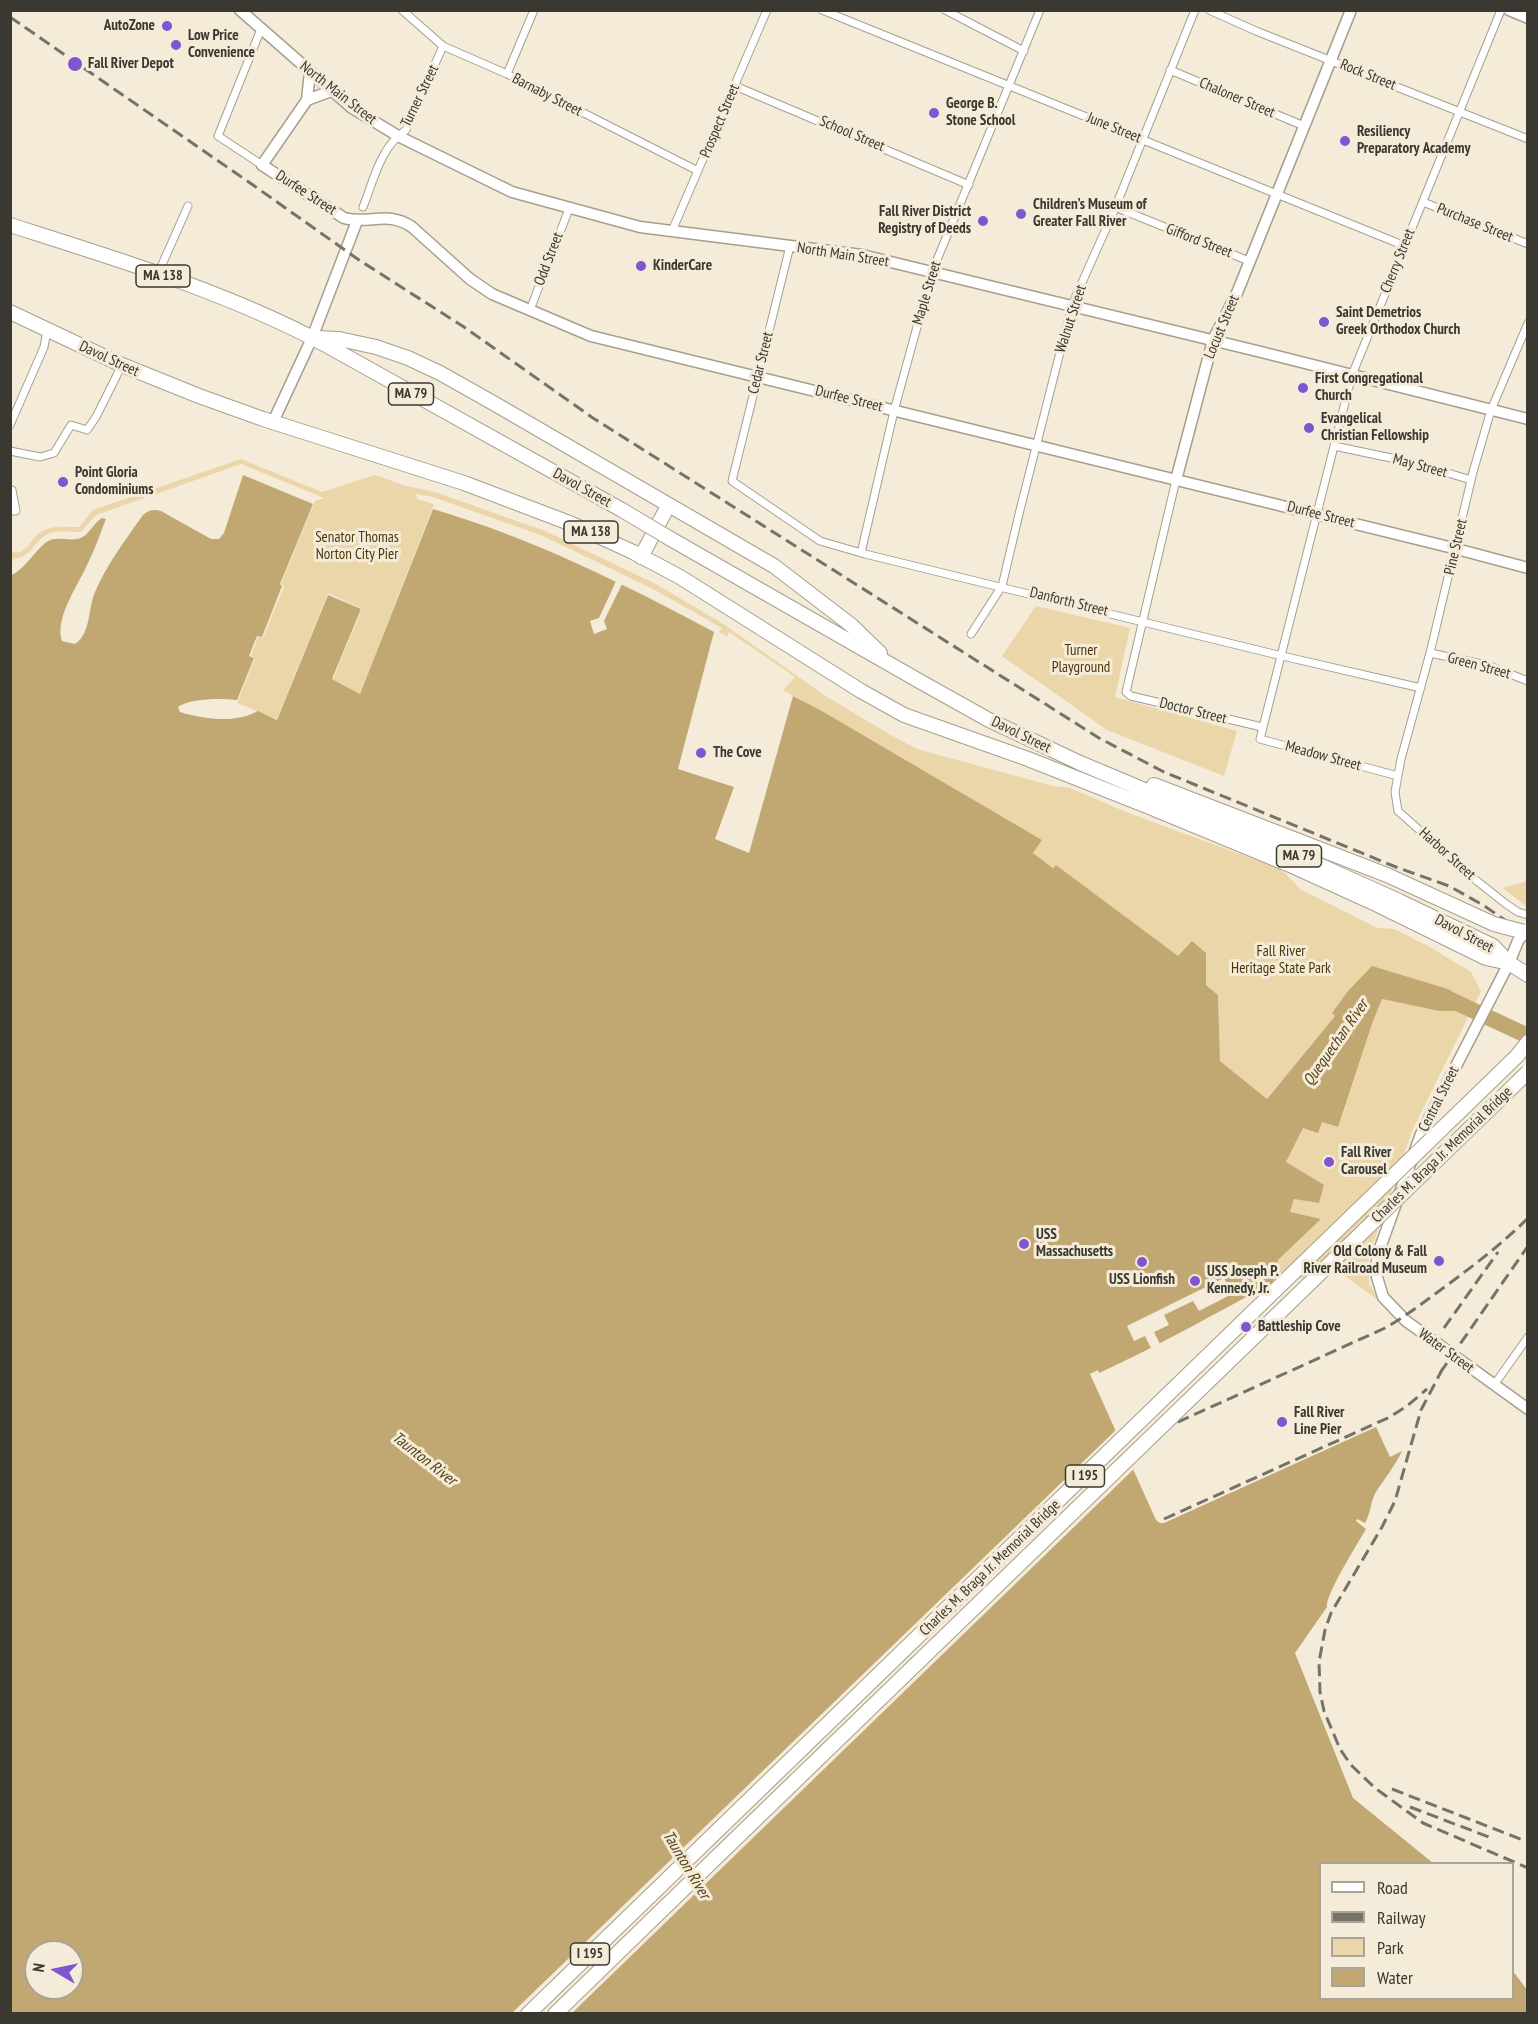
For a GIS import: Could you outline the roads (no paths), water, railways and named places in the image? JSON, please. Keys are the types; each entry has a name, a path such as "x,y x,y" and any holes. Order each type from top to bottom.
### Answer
{"highway":[{"name":"Davol Street","path":"10,225 231,301 312,338 622,510 972,711 1080,763 1261,839 1379,892 1493,946 1509,963"},
{"name":"Davol Street","path":"10,312 122,365 191,393 273,422 503,496 572,524 642,557 722,602 861,691 897,711 1147,806 1358,896 1486,958 1509,963"},
{"path":"312,338 339,339 376,347 408,358 440,373 774,566 851,625 893,666"},
{"path":"642,557 668,506"},
{"path":"1080,763 1126,775 1387,875 1494,924 1525,933"},
{"name":"MA 79","path":"1509,963 1527,975"},
{"name":"Charles M. Braga Jr. Memorial Bridge","path":"528,2013 1527,1044"},
{"name":"Charles M. Braga Jr. Memorial Bridge","path":"555,2013 1527,1072"}],"main road":[{"name":"North Main Street","path":"240,10 251,15 261,29 352,108 398,135 512,192 640,227 862,255 1527,419"},
{"name":"Locust Street","path":"1176,480 1213,340 1237,293 1351,10"},
{"path":"1509,10 1527,18"},
{"path":"262,165 307,99 310,72"},
{"path":"307,99 331,91"},
{"name":"Durfee Street","path":"262,165 344,218 357,221 380,217 403,221 492,294 591,336 1455,548 1527,568"},
{"path":"273,422 312,338 357,221"},
{"name":"Central Street","path":"1377,1281 1376,1266 1380,1248 1424,1127 1525,933"},
{"name":"Water Street","path":"1377,1281 1383,1297 1402,1318 1527,1409"}],"street":[{"name":"Barnaby Street","path":"402,10 443,46 507,74 698,171"},
{"path":"507,74 534,10"},
{"name":"Prospect Street","path":"672,231 767,10"},
{"name":"June Street","path":"822,10 1405,246"},
{"path":"945,10 1024,51"},
{"name":"Maple Street","path":"861,552 894,411 932,272 1040,10"},
{"name":"Walnut Street","path":"971,634 1002,586 1072,305 1143,140 1195,10"},
{"name":"Rock Street","path":"1209,10 1527,139"},
{"name":"Cherry Street","path":"1262,727 1352,375 1502,10"},
{"name":"Durfee Street","path":"261,29 218,136 262,165"},
{"name":"Turner Street","path":"363,207 385,151 398,135 406,130 443,46"},
{"name":"Chaloner Street","path":"1170,70 1305,126"},
{"name":"School Street","path":"735,86 969,185"},
{"name":"Purchase Street","path":"1423,202 1527,244"},
{"path":"155,273 161,267 188,206"},
{"name":"Gifford Street","path":"1115,207 1249,261"},
{"name":"Odd Street","path":"530,310 569,209"},
{"name":"Cedar Street","path":"732,481 790,246"},
{"name":"Pine Street","path":"1398,776 1471,480 1491,410 1527,323"},
{"path":"10,425 44,347 47,330"},
{"path":"10,451 40,457 54,453 71,425 87,430 122,365"},
{"name":"May Street","path":"1334,446 1415,463 1471,480"},
{"name":"Locust Street","path":"1125,691 1176,480"},
{"name":"Danforth Street","path":"732,481 820,541 1281,655 1421,687"},
{"path":"10,490 12,490 16,511 10,511"},
{"name":"Green Street","path":"1430,653 1487,665 1527,681"},
{"name":"Doctor Street","path":"1125,691 1131,696 1262,727"},
{"name":"Meadow Street","path":"1262,727 1260,740 1398,776"},
{"name":"Harbor Street","path":"1398,776 1395,792 1398,811 1472,877 1506,904 1527,915"},
{"path":"1494,1385 1527,1337"}],"water":[{"name":"Taunton River","path":"243,475 313,504 280,584 282,586 262,637 257,636 249,656 254,658 237,700 198,700 178,707 180,712 199,717 229,719 258,711 277,720 328,595 361,609 332,679 360,694 433,509 506,534 577,563 714,632 678,769 734,787 715,839 749,853 793,696 1042,840 1033,853 1053,868 1056,865 1178,956 1192,941 1206,953 1206,985 1218,995 1220,1061 1267,1099 1335,1016 1332,1013 1348,991 1372,966 1448,989 1473,1004 1469,1013 1439,1011 1382,999 1338,1127 1322,1122 1318,1133 1303,1128 1286,1162 1324,1185 1319,1203 1294,1199 1290,1212 1321,1219 1278,1260 1273,1283 1143,1352 1099,1373 1098,1370 1090,1374 1156,1520 1160,1523 1376,1427 1390,1457 1402,1451 1376,1492 1365,1523 1357,1519 1356,1521 1366,1529 1336,1581 1327,1607 1295,1653 1353,1798 1432,1862 1319,1862 1319,2000 1514,2000 1514,1972 1527,1990 1527,2013 11,2014 10,576 45,543 57,539 81,538 102,518 106,519 91,558 61,622 62,641 75,644 87,627 93,598 105,572 145,513 151,510 161,511 211,539 219,539 224,533"}],"waterway":[{"name":"Quequechan River","path":"1453,1001 1528,1036"}],"railway":[{"path":"10,17 359,260 464,327 593,418 1099,738 1164,772 1396,867 1449,886 1483,905 1528,936"},
{"path":"1145,1437 1385,1328 1418,1307 1470,1268 1528,1218"},
{"path":"1440,1373 1528,1246"},
{"path":"1444,1328 1498,1252"},
{"path":"1443,1368 1421,1410 1395,1501 1331,1613 1319,1662 1320,1692 1324,1711 1340,1749 1351,1765 1375,1788 1423,1823 1528,1868"},
{"path":"1164,1519 1390,1417 1427,1389"},
{"path":"1392,1789 1528,1842"},
{"path":"1410,1807 1489,1837"}],"place":[{"name":"AutoZone","path":"167,26"},
{"name":"Low Price Convenience","path":"176,45"},
{"name":"Fall River Depot","path":"75,64"},
{"name":"George B. Stone School","path":"934,113"},
{"name":"Resiliency Preparatory Academy","path":"1345,141"},
{"name":"Children’s Museum of Greater Fall River","path":"1021,214"},
{"name":"Fall River District Registry of Deeds","path":"983,221"},
{"name":"KinderCare","path":"641,266"},
{"name":"Saint Demetrios Greek Orthodox Church","path":"1324,322"},
{"name":"First Congregational Church","path":"1303,388"},
{"name":"Evangelical Christian Fellowship","path":"1309,428"},
{"name":"Point Gloria Condominiums","path":"63,482"},
{"name":"The Cove","path":"701,753"},
{"name":"Fall River Carousel","path":"1329,1162"},
{"name":"USS Massachusetts","path":"1024,1244"},
{"name":"Old Colony & Fall River Railroad Museum","path":"1439,1261"},
{"name":"USS Lionfish","path":"1142,1262"},
{"name":"USS Joseph P. Kennedy, Jr.","path":"1195,1281"},
{"name":"Battleship Cove","path":"1246,1327"},
{"name":"Fall River Line Pier","path":"1282,1422"}],"park label":[{"name":"Senator Thomas Norton City Pier","path":"357,546"},
{"name":"Turner Playground","path":"1081,660"},
{"name":"Fall River Heritage State Park","path":"1281,960"}]}
